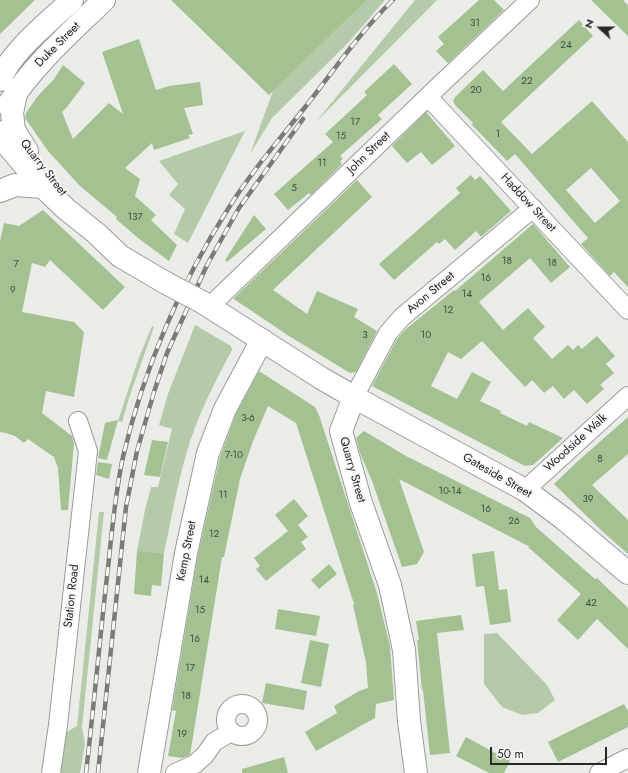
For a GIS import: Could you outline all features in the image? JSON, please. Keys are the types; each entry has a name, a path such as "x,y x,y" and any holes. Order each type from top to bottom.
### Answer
{"main road":[{"name":"Duke Street","path":"72,0 16,55 3,73 8,87 33,71 104,0"},
{"path":"0,118 8,87"},
{"name":"Quarry Street","path":"8,87 14,130 29,154 96,233"},
{"name":"Quarry Street","path":"0,132 8,146 43,188 96,233 120,256 205,304 321,378 354,397 341,431 361,503 390,585 397,614 404,650 409,721 416,773"},
{"path":"0,191 15,185 43,188"},
{"name":"Kemp Street","path":"149,773 186,553 208,452 224,410 262,340"},
{"name":"Gateside Street","path":"354,397 525,490 564,519 628,573"}],"street":[{"name":"John Street","path":"205,304 530,0"},
{"name":"Haddow Street","path":"428,97 628,310"},
{"name":"Avon Street","path":"354,397 388,333 402,317 533,208"},
{"name":"Woodside Walk","path":"525,490 628,396"},
{"name":"Station Road","path":"51,773 58,725 88,451 78,421"},
{"path":"175,773 195,764 205,755 214,742 230,732"},
{"path":"599,773 628,758"}],"green space":[{"path":"367,0 385,0 348,43 272,118 250,154 273,91"},
{"path":"415,0 437,0 316,122"},
{"path":"245,131 188,243 174,234 185,209 169,195 178,184 159,161"},
{"path":"195,325 231,346 232,350 204,406 190,441 177,489 164,553 137,551 151,487 158,487 172,429 159,425 168,394"},
{"path":"152,326 154,327 122,422 118,421 138,360"},
{"path":"99,512 104,512 82,727 85,744 80,773 60,773 65,733 77,726"},
{"path":"497,633 547,685 555,700 538,713 522,715 502,707 484,684 484,634"}],"building":[{"path":"0,0 35,0 0,34"},
{"path":"171,0 367,0 269,95"},
{"path":"479,0 494,0 504,10 448,63 436,51 444,44 438,37"},
{"path":"591,0 623,0 628,5 628,36"},
{"path":"579,20 593,36 501,122 532,154 592,101 628,142 628,287 614,272 610,276 581,244 588,238 515,154 507,161 472,125 473,123 455,105 453,101 455,97 483,70 503,91","holes":["591,168 620,201 595,223 566,190"]},
{"path":"139,39 156,90 169,86 200,82 203,105 184,108 193,134 188,135 190,138 154,150 152,143 125,168 140,179 135,196 156,215 151,220 177,245 169,261 138,238 116,219 117,217 80,186 48,151 25,118 26,113 37,97 54,79 63,65 85,83 62,112 73,139 109,103 123,114 102,52"},
{"path":"394,64 412,84 378,115 382,119 340,156 343,159 340,161 342,164 311,195 309,193 288,210 274,194 333,142 325,134 367,95 364,92"},
{"path":"426,112 455,146 432,165 421,152 407,163 392,146"},
{"path":"471,175 475,180 480,176 511,211 481,237 476,231 455,250 445,239 439,244 437,242 394,280 379,264 460,193 456,188"},
{"path":"357,180 372,197 273,290 307,314 317,291 358,309 354,317 377,331 356,372 350,373 289,336 234,298"},
{"path":"43,210 125,287 103,310 50,260 45,267 32,263 22,312 74,322 84,332 74,397 46,391 42,413 72,436 74,443 68,510 61,510 58,468 54,457 28,439 24,443 15,436 0,432 0,241 4,223 19,226"},
{"path":"254,215 266,229 227,262 225,260"},
{"path":"533,224 570,267 551,283 530,258 479,302 503,330 528,308 545,327 533,338 552,359 568,345 573,350 578,345 582,349 597,336 615,356 606,364 614,373 600,385 604,389 587,404 574,390 564,399 553,386 544,393 532,380 525,387 482,341 461,359 448,352 431,386 457,399 472,372 491,382 480,401 501,411 500,413 527,426 529,422 563,438 533,465 525,466 372,386 397,339 406,329 454,290 455,291"},
{"path":"259,371 315,407 319,415 377,593 390,646 394,700 376,704 375,718 316,751 305,732 337,713 334,706 359,691 368,688 366,662 354,604 296,423 268,406 253,441 240,479 224,557 222,557 190,755 183,758 168,756 176,711 172,710 198,555 220,457 236,414"},
{"path":"628,417 628,454 592,485 628,520 628,554 554,484"},
{"path":"118,420 107,460 98,458 105,423"},
{"path":"364,431 406,456 530,518 536,527 595,579 597,578 628,608 628,649 597,619 578,640 557,620 581,594 528,547 530,547 399,479 424,552 417,564 402,567 372,481 360,453 356,438"},
{"path":"152,440 168,442 160,477 144,475"},
{"path":"98,462 112,464 109,479 96,475"},
{"path":"294,499 308,516 298,525 308,537 301,542 306,549 266,581 256,569 260,566 254,558 288,531 275,515"},
{"path":"137,551 164,553 161,586 152,585 151,596 134,594"},
{"path":"494,551 499,590 507,589 511,622 490,625 484,586 476,587 472,554"},
{"path":"329,564 337,574 319,589 311,580"},
{"path":"278,609 320,616 316,636 275,629"},
{"path":"461,615 464,630 437,633 450,753 430,755 422,690 417,640 419,640 416,621"},
{"path":"310,640 329,644 321,687 301,683"},
{"path":"266,683 307,691 304,710 262,703"},
{"path":"624,704 628,711 628,727 558,762 548,742"},
{"path":"466,737 510,761 504,773 489,773 456,756"},
{"path":"284,757 288,773 242,773 242,769"}],"railway":[{"path":"86,773 112,526 118,485 131,425 152,361 194,267 237,195 369,25 393,0"},
{"path":"98,773 126,507 137,451 154,392 167,353 207,265 239,208 303,119"}]}
